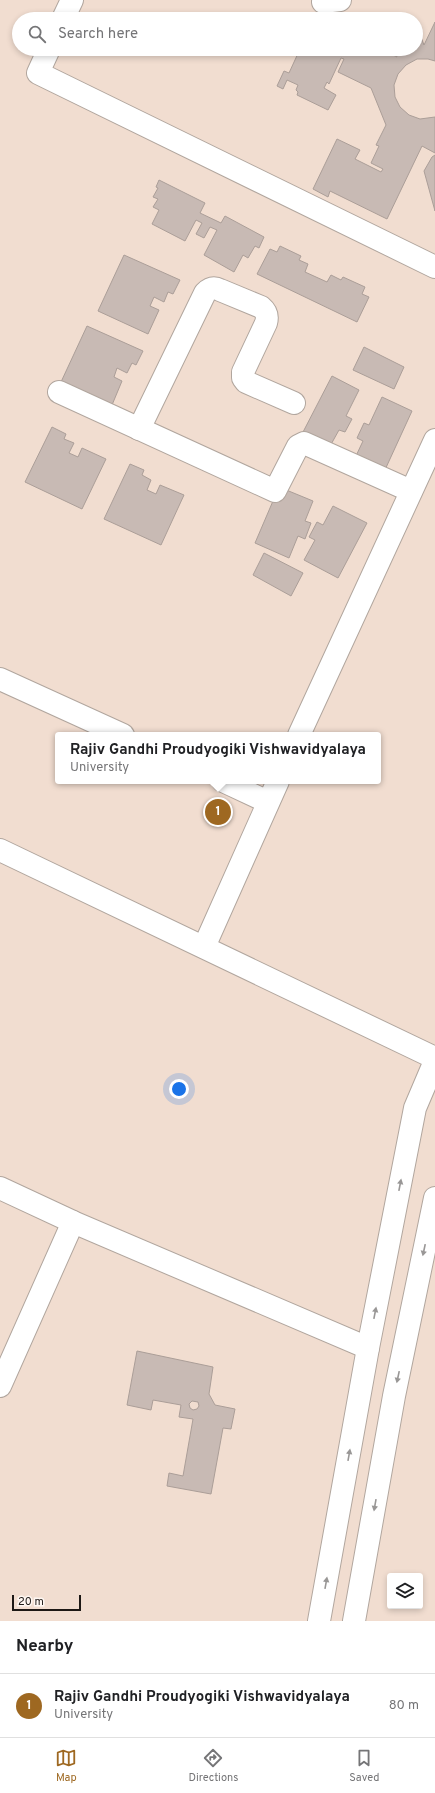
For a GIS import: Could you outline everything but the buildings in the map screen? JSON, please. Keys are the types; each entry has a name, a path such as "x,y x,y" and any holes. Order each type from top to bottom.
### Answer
{"lane":[{"path":"66,12 72,0"},
{"path":"46,56 38,73 435,267"},
{"path":"139,429 205,292 209,289 216,288 261,307 266,311 266,323 244,372 243,378 246,382 294,403"},
{"path":"59,392 275,490 298,446 304,443 411,491"},
{"path":"300,732 435,440"},
{"path":"0,679 116,732"},
{"path":"229,784 268,802"},
{"path":"204,947 277,784"},
{"path":"0,850 435,1058"},
{"path":"319,1621 368,1348 415,1108 435,1061"},
{"path":"0,1188 73,1222 368,1348"},
{"path":"354,1621 394,1396 435,1198"},
{"path":"0,1386 6,1356 73,1222"}],"shaded area":[{"path":"0,0 435,0 435,1621 0,1621"}],"place":[{"name":"Rajiv Gandhi Proudyogiki Vishwavidyalaya","path":"218,812"}]}
